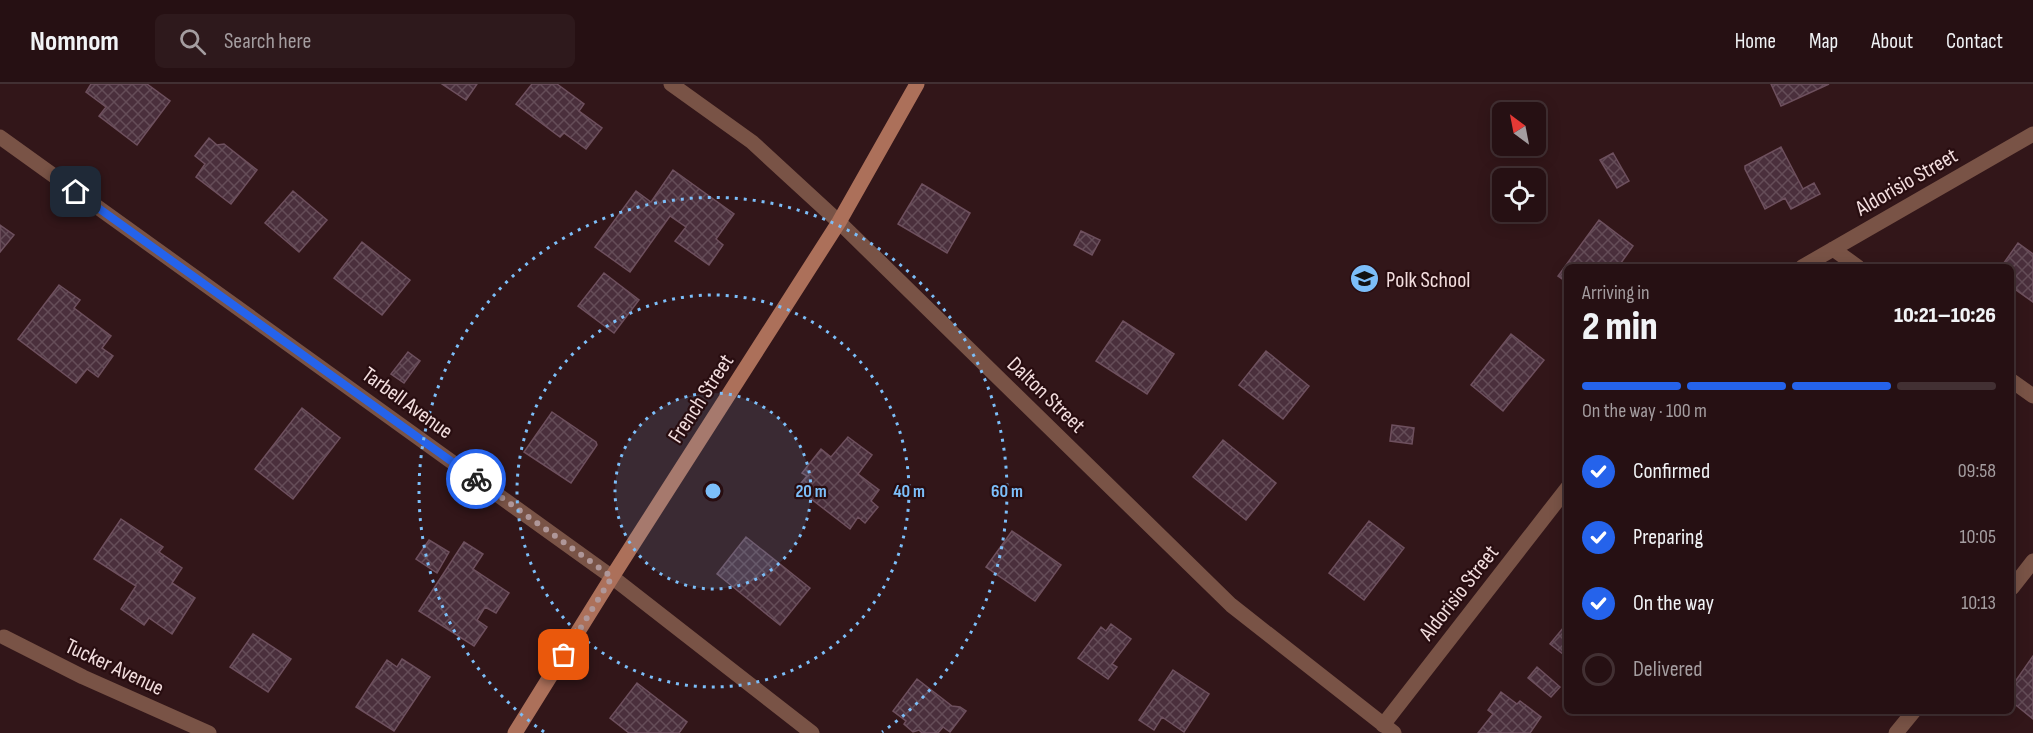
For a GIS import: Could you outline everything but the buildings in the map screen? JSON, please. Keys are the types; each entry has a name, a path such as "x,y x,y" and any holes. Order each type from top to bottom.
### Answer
{"street":[{"name":"Dalton Street","path":"671,84 752,142 839,222 1231,605 1389,729"},
{"name":"French Street","path":"515,733 839,222 917,84"},
{"name":"Aldorisio Street","path":"1807,264 2033,134"},
{"name":"Tarbell Avenue","path":"0,137 612,577 812,733"},
{"path":"1833,249 1854,264"},
{"path":"2014,382 2033,396"},
{"name":"Aldorisio Street","path":"1389,729 1564,492"},
{"path":"2014,585 2033,561"},
{"name":"Tucker Avenue","path":"4,637 83,677 209,733"},
{"path":"1896,733 1912,714"}],"way so far":[{"path":"476,479 612,577 564,655"}],"place":[{"name":"Polk School","path":"1365,279"}],"route":[{"path":"76,192 476,479"}]}
